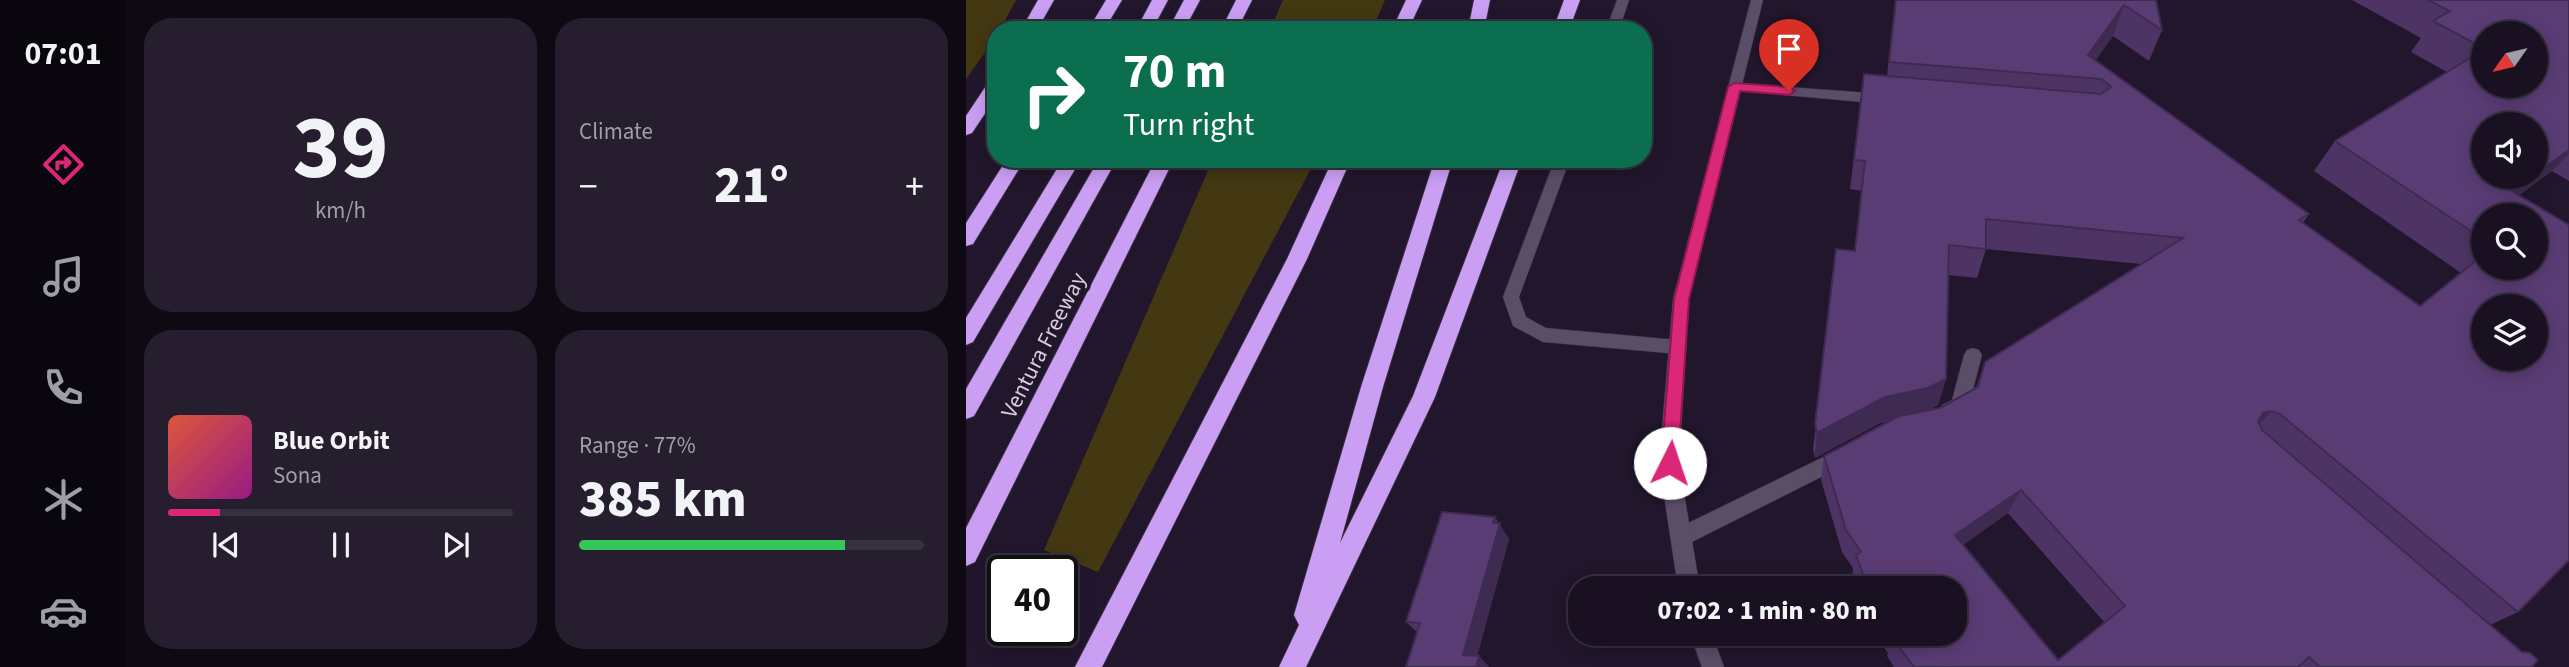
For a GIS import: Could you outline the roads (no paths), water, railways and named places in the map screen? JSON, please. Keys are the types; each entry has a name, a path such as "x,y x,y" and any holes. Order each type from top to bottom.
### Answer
{"highway":[{"path":"1034,21 1046,0"},
{"path":"1101,21 1114,0"},
{"path":"1149,21 1160,0"},
{"path":"1182,21 1192,0"},
{"path":"1234,21 1244,0"},
{"path":"1404,21 1414,0"},
{"path":"1478,21 1482,0"},
{"path":"1564,21 1572,0"},
{"path":"966,129 987,98"},
{"path":"966,240 1010,168"},
{"path":"966,336 1067,168"},
{"path":"966,409 1103,168"},
{"name":"Ventura Freeway","path":"966,554 1160,168"},
{"path":"1088,667 1297,259 1338,168"},
{"path":"1292,667 1372,387 1441,168"},
{"path":"1292,667 1424,397 1510,168"}],"street":[{"path":"1615,21 1623,0"},
{"path":"1687,576 1670,463 1681,299 1756,0"},
{"path":"1734,87 1899,101"},
{"path":"1560,168 1511,297 1520,321 1543,335 1678,348"},
{"path":"1937,418 1960,404 1973,355"},
{"path":"1681,537 1860,447"},
{"path":"1706,646 1713,667"}]}
